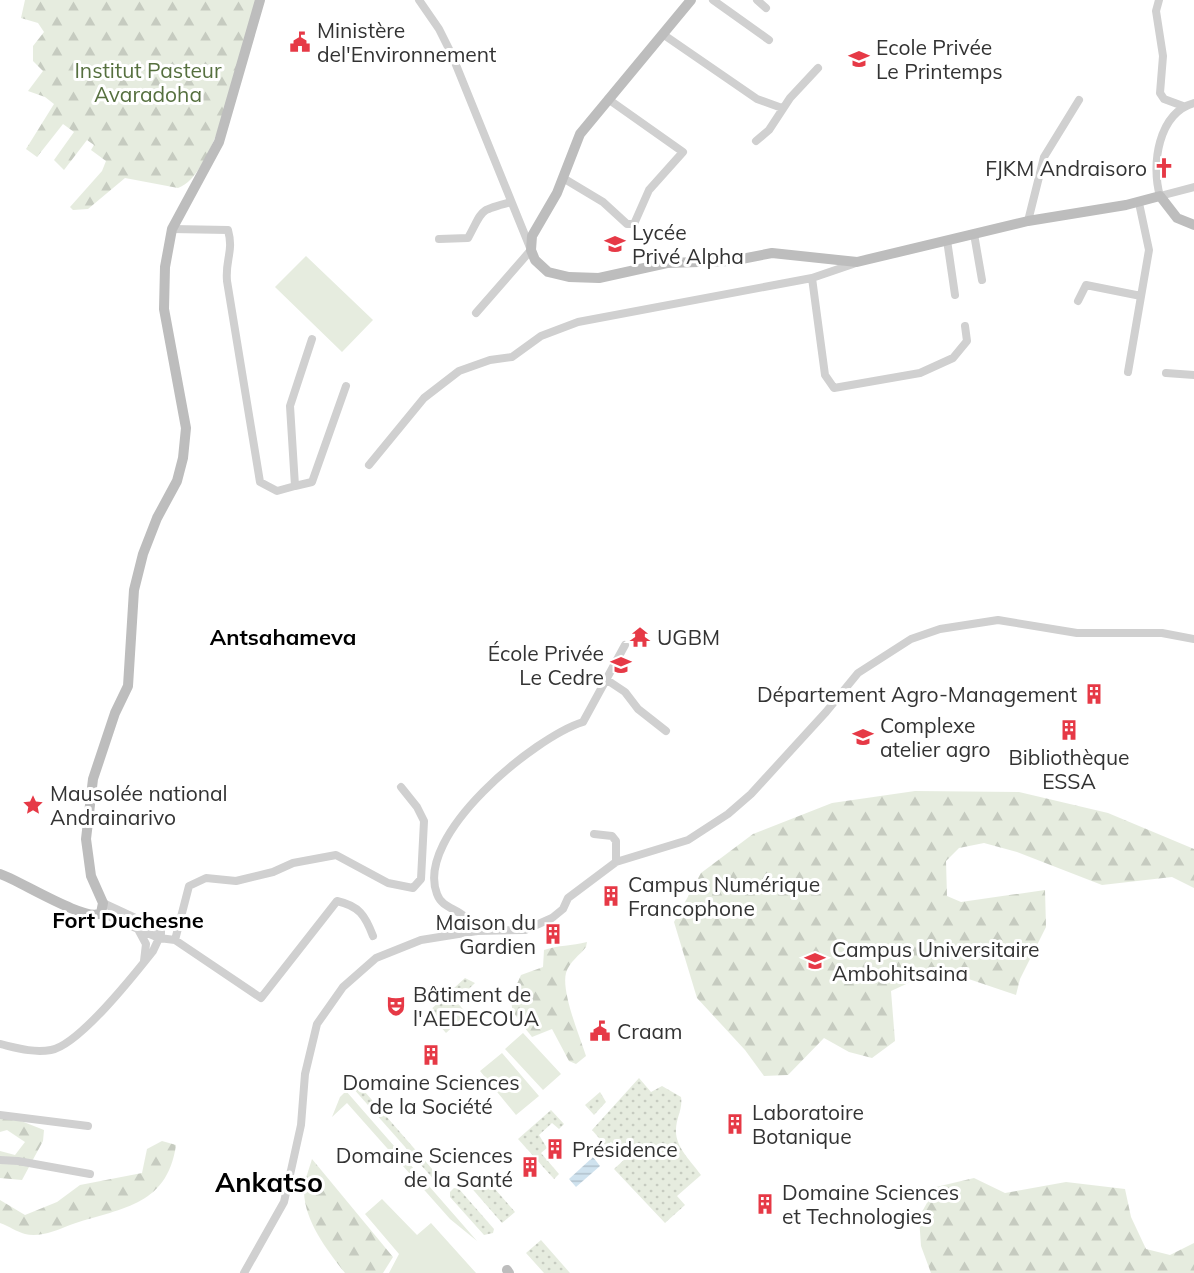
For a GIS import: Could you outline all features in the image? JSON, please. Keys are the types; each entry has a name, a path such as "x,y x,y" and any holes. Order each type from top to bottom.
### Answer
{"main road":[{"path":"0,873 72,908 94,915 102,908 91,876 86,839 93,780 115,713 128,686 134,590 143,554 157,518 177,481 183,458 186,428 164,309 165,267 172,229 219,142 260,0"},
{"path":"691,0 664,36 584,126 563,178 532,236 531,250 538,266 549,272 589,278 610,277 676,261 731,261 772,253 857,262 1028,221 1139,202 1160,196 1177,218 1194,225"}],"street":[{"path":"419,0 439,29 452,55 531,250 476,314"},
{"path":"713,0 769,40"},
{"path":"757,0 766,8"},
{"path":"1159,0 1156,11 1163,56 1160,93 1164,99 1183,106 1194,104"},
{"path":"664,36 757,99 782,108"},
{"path":"756,141 769,130 782,108 818,68"},
{"path":"563,178 603,202 627,224 634,224 649,190 683,152 608,99"},
{"path":"1028,221 1044,157 1079,100"},
{"path":"1183,106 1166,124 1156,163 1156,182 1160,196 1194,187"},
{"path":"439,239 468,238 477,217 484,209 511,202"},
{"path":"1128,372 1149,250 1139,202"},
{"path":"172,229 228,230 232,246 226,266 227,281 260,482 277,491 312,482 346,386"},
{"path":"974,234 982,280"},
{"path":"947,240 955,295"},
{"path":"369,465 424,398 459,371 490,360 512,357 541,336 578,321 812,278 857,262"},
{"path":"812,278 825,375 834,388 920,373 953,358 967,341 965,326"},
{"path":"1078,301 1086,285 1141,296"},
{"path":"295,486 290,406 312,339"},
{"path":"1166,373 1194,375"},
{"path":"244,1273 284,1202 301,1125 305,1074 317,1024 343,987 376,958 421,940 477,931 525,930 552,918 563,909 568,898 616,862 688,840 728,814 751,794 842,694 858,673 911,639 940,629 998,620 1077,633 1162,633 1194,639"},
{"path":"477,931 464,915 444,905 436,893 435,873 439,852 469,805 495,781 565,728 583,722 625,645"},
{"path":"607,680 625,692 638,709 666,731"},
{"path":"175,940 189,886 206,878 236,880 273,872 293,862 336,855 388,883 413,888 421,879 424,821 417,807 401,787"},
{"path":"594,834 612,836 616,841 616,862"},
{"path":"102,908 137,929 159,938 175,940 261,998 337,901 352,904 365,915 373,936"},
{"path":"0,1044 32,1051 52,1050 77,1038 144,963 159,938 161,930 102,908"},
{"path":"137,929 145,940 144,963"},
{"path":"0,1115 88,1126"},
{"path":"0,1160 90,1174"}],"green space":[{"name":"Institut Pasteur Avaradoha","path":"25,0 257,0 228,104 205,159 192,178 178,188 125,178 88,209 73,210 70,207 102,171 106,161 91,150 94,145 87,140 64,170 54,160 74,132 63,124 37,157 26,149 54,104 45,97 28,91 43,71 33,61 33,46 44,32 38,23 21,18"},
{"path":"306,256 373,320 342,352 275,287"},
{"path":"915,791 1019,792 1108,813 1194,849 1194,888 1172,877 1102,885 1017,852 984,843 959,848 946,861 947,896 961,902 1045,890 1046,927 1020,979 1016,995 939,969 891,991 895,1041 872,1058 849,1052 824,1038 788,1075 764,1076 745,1050 697,998 674,922 701,873 753,834 832,803"},
{"path":"587,942 586,947 567,969 565,981 569,1003 586,1056 576,1064 569,1061 552,1029 532,1037 515,1014 512,1002 521,975 543,967 544,950"},
{"path":"465,978 475,983 456,1001 467,1014 446,1033 428,1012"},
{"path":"523,1033 561,1074 543,1090 505,1049"},
{"path":"502,1053 539,1096 516,1115 480,1071"},
{"path":"359,1077 364,1079 358,1084 440,1178 446,1173 447,1178 442,1183 436,1182 352,1087 353,1082"},
{"path":"639,1078 651,1092 662,1086 681,1097 676,1136 681,1148 701,1175 677,1196 685,1205 665,1223 614,1169 626,1158 611,1142 606,1146 592,1130"},
{"path":"346,1091 477,1241 450,1219 347,1103 332,1117 340,1097"},
{"path":"600,1092 606,1102 594,1115 585,1105"},
{"path":"551,1110 564,1124 559,1129 552,1123 539,1135 547,1148 541,1153 559,1174 554,1179 518,1139"},
{"path":"0,1118 16,1119 44,1130 43,1141 22,1180 0,1178 0,1151 15,1155 25,1142 7,1130 0,1132"},
{"path":"162,1141 176,1145 171,1166 162,1182 151,1194 138,1202 42,1234 25,1234 0,1223 0,1200 25,1215 57,1202 80,1185 142,1173 147,1149"},
{"path":"312,1159 393,1257 383,1273 345,1273 324,1245 308,1214 305,1203 305,1184"},
{"path":"481,1173 515,1212 502,1223 468,1184"},
{"path":"974,1178 1005,1193 1066,1182 1125,1189 1131,1217 1146,1249 1170,1255 1194,1243 1194,1273 931,1273 921,1246 919,1217 936,1187"},
{"path":"454,1188 459,1189 494,1229 493,1233 484,1235 450,1197 450,1192"},
{"path":"382,1199 417,1235 431,1223 476,1273 389,1273 399,1254 365,1214"},
{"path":"541,1240 570,1273 544,1273 526,1253"}],"water":[{"path":"593,1157 600,1166 576,1187 569,1179"}],"place":[{"name":"Ministère del'Environnement","path":"300,42"},
{"name":"Ecole Privée Le Printemps","path":"859,59"},
{"name":"FJKM Andraisoro","path":"1164,168"},
{"name":"Lycée Privé Alpha","path":"615,244"},
{"name":"UGBM","path":"640,637"},
{"name":"École Privée Le Cedre","path":"621,665"},
{"name":"Département Agro-Management","path":"1094,694"},
{"name":"Bibliothèque ESSA","path":"1069,730"},
{"name":"Complexe atelier agro","path":"863,737"},
{"name":"Mausolée national Andrainarivo","path":"33,805"},
{"name":"Campus Numérique Francophone","path":"611,896"},
{"name":"Maison du Gardien","path":"553,934"},
{"name":"Campus Universitaire Ambohitsaina","path":"815,961"},
{"name":"Bâtiment de l'AEDECOUA","path":"396,1006"},
{"name":"Craam","path":"600,1031"},
{"name":"Domaine Sciences de la Société","path":"431,1055"},
{"name":"Laboratoire Botanique","path":"735,1124"},
{"name":"Présidence","path":"555,1149"},
{"name":"Domaine Sciences de la Santé","path":"530,1167"},
{"name":"Domaine Sciences et Technologies","path":"765,1204"}],"district":[{"name":"Antsahameva","path":"283,637"},
{"name":"Fort Duchesne","path":"128,920"},
{"name":"Ankatso","path":"269,1182"}]}
